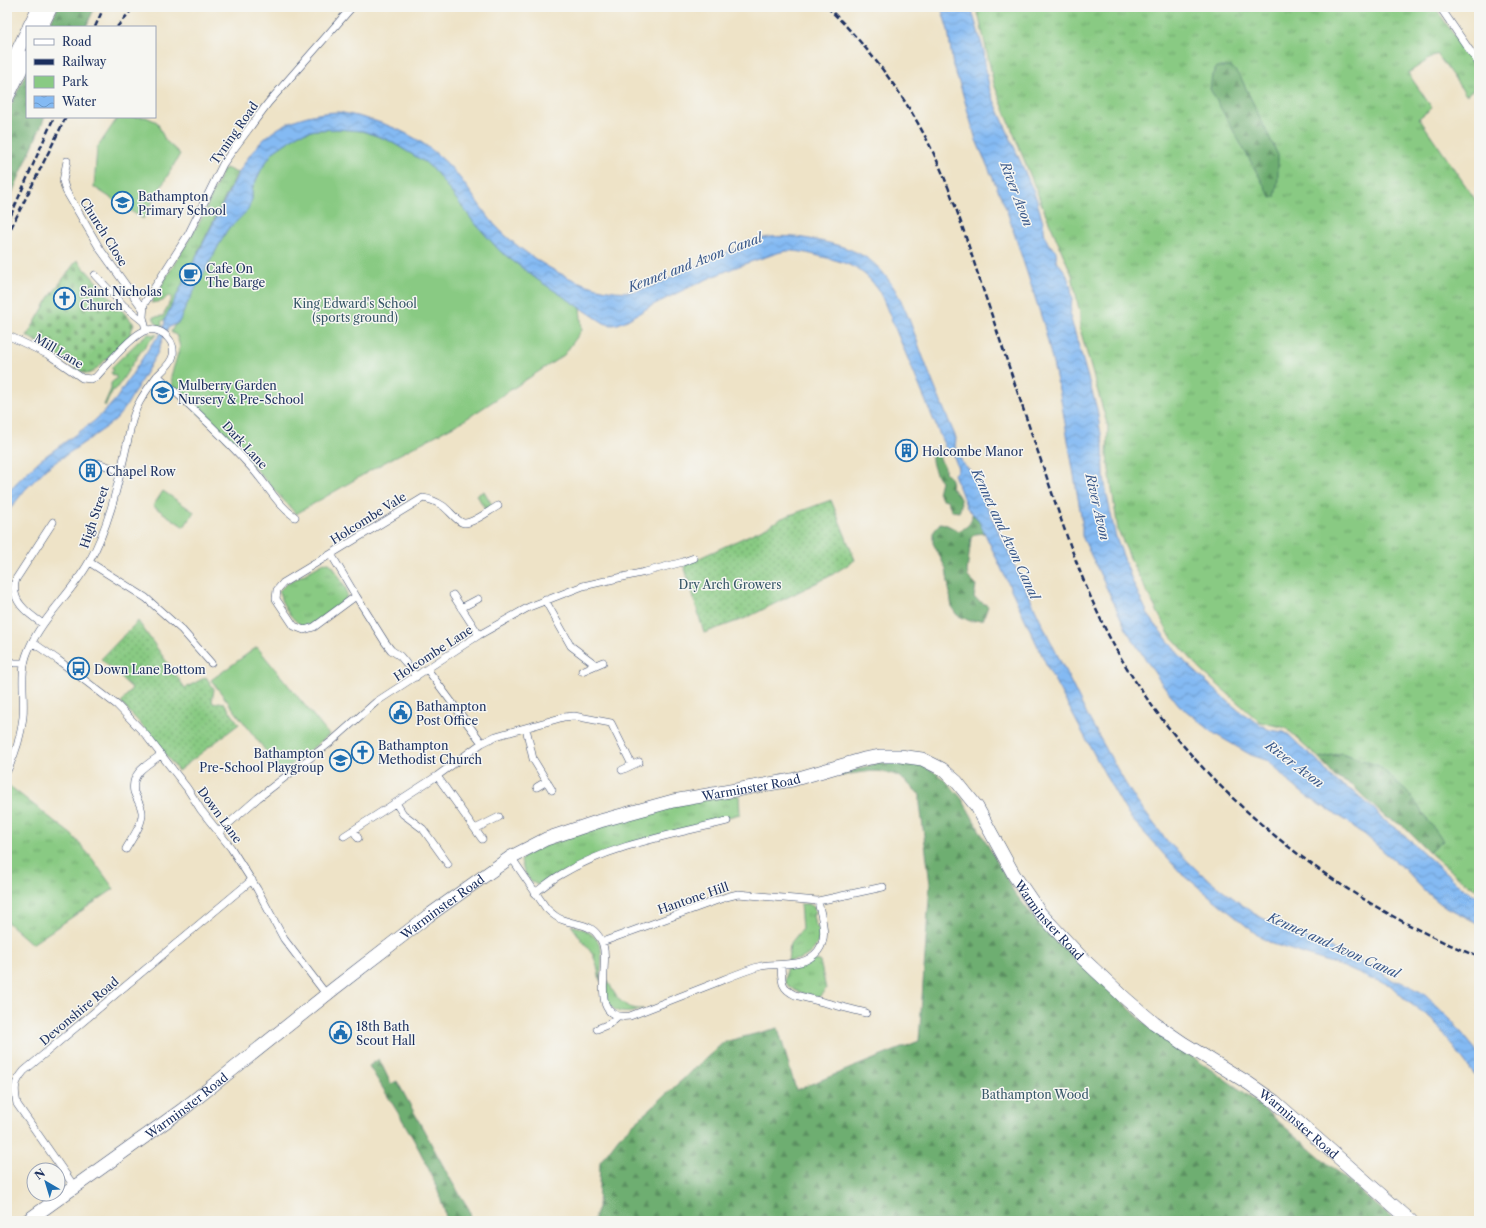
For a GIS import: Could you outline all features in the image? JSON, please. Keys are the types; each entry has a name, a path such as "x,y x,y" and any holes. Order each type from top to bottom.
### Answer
{"highway":[{"path":"30,26 39,7"},
{"path":"42,26 51,7"},
{"path":"7,73 26,33"},
{"path":"7,98 26,59"},
{"name":"Warminster Road","path":"26,1221 182,1110 326,994 428,916 511,857 546,839 600,821 673,801 792,780 864,759 881,756 900,756 922,759 942,769 957,782 976,807 1014,875 1049,924 1127,1000 1154,1023 1183,1043 1248,1083 1274,1101 1411,1221"}],"street":[{"name":"Tyning Road","path":"142,309 146,298 188,234 223,164 268,103 352,7"},
{"path":"1440,7 1479,64"},
{"name":"Church Close","path":"68,161 63,181 66,191 100,249 142,309"},
{"path":"95,275 123,305 144,322 150,330"},
{"path":"142,309 144,322"},
{"name":"Mill Lane","path":"7,335 49,355 82,378 88,380 96,376 135,337 150,330"},
{"name":"High Street","path":"23,663 32,642 43,624 89,562 100,540 121,471 135,409 169,363 173,355 173,346 167,336 157,330 150,330"},
{"name":"Dark Lane","path":"158,376 211,424 251,467 286,510 295,517"},
{"path":"98,463 121,471"},
{"name":"Holcombe Vale","path":"356,596 314,627 304,630 294,626 276,599 277,590 283,583 423,498 429,499 443,507 460,522 465,523 471,522 498,506"},
{"path":"43,624 29,615 20,605 14,594 14,586 16,579 53,522"},
{"name":"Holcombe Vale","path":"331,554 385,642 391,650 400,656 416,677"},
{"name":"Holcombe Lane","path":"219,832 258,798 332,741 368,708 479,635 545,600 594,582 645,572 694,558"},
{"path":"89,562 146,598 182,630 210,663"},
{"path":"453,596 479,635"},
{"path":"461,608 478,599"},
{"path":"545,600 572,646 596,665"},
{"name":"Down Lane","path":"32,642 117,705 145,734 231,848 252,880 284,939 326,994"},
{"path":"7,659 14,662 23,663 23,717 13,760 7,772"},
{"path":"582,671 603,662"},
{"path":"427,669 482,742"},
{"path":"344,836 437,776 482,742 496,736 564,717 574,716 611,723 632,765"},
{"path":"526,728 533,759 552,790"},
{"path":"126,848 140,824 142,812 134,792 134,780 139,770 161,755"},
{"path":"622,770 639,762"},
{"path":"437,776 482,839"},
{"path":"537,787 547,781"},
{"path":"396,803 402,814 423,829 432,847 448,864"},
{"path":"475,830 499,817"},
{"path":"535,893 559,875 592,859 628,846 727,821"},
{"path":"353,830 358,838"},
{"path":"511,857 535,893 553,915 592,929 602,942 605,952 602,989 603,1000 612,1014 618,1016 630,1016 760,966 793,965 812,957 823,942 825,934 818,901"},
{"name":"Devonshire Road","path":"74,1186 17,1104 14,1090 17,1079 24,1071 252,880"},
{"name":"Hantone Hill","path":"602,942 738,894 818,901 883,886"},
{"path":"781,965 784,988 789,992 866,1013"},
{"path":"597,1029 609,1024 618,1016"}],"green space":[{"path":"58,7 95,7 86,26 48,26"},
{"path":"976,7 1435,7 1479,72 1479,85 1466,95 1437,54 1408,73 1432,108 1419,118 1479,205 1479,891 1455,875 1429,852 1442,841 1379,766 1342,753 1319,758 1286,728 1260,722 1201,670 1169,634 1134,567 1118,530 1107,456 1108,427 1080,329 1080,314 1072,275 1044,210 994,84"},
{"path":"1217,67 1232,67 1241,78 1278,155 1278,179 1275,197 1271,198 1210,89 1212,75"},
{"path":"26,73 26,118 45,118 7,205 7,114"},
{"path":"117,118 148,118 157,122 165,140 180,154 143,219 94,187 97,148"},
{"name":"King Edward's School (sports ground)","path":"337,129 363,131 388,140 425,162 436,172 473,221 500,251 538,280 580,307 582,330 564,355 463,421 385,462 296,514 253,466 173,388 171,376 180,347 177,336 171,332 174,326 179,322 188,302 227,230 239,219 252,199 252,189 262,168 273,152 299,134 315,130"},
{"path":"226,168 237,173 165,319 161,322 161,327 156,323 153,317 163,316 172,297 168,296 163,301 151,303 202,218 223,170"},
{"path":"77,260 134,324 129,337 93,372 87,374 27,336 49,298"},
{"path":"148,334 157,335 151,339 140,352 120,384 115,390 113,390 105,406 104,405 111,389 111,383 117,378 111,373 113,370 111,368"},
{"path":"934,449 938,453 945,467 945,472 951,479 951,488 960,499 961,505 959,512 952,511 947,500 942,499 938,493 941,481 936,475 932,462 931,450"},
{"path":"163,491 194,512 184,527 153,506"},
{"path":"484,491 492,505 486,511 477,495"},
{"name":"Dry Arch Growers","path":"831,500 855,560 830,576 746,618 704,633 684,565 767,527 782,518"},
{"path":"972,514 978,519 985,533 975,534 971,538 967,572 968,577 976,585 974,598 988,606 983,620 970,621 957,615 952,608 946,569 933,543 933,533 940,523 959,531 968,525"},
{"path":"324,563 329,563 333,566 346,589 347,595 345,600 312,624 304,627 300,625 288,612 279,591 285,585"},
{"path":"138,621 185,688 206,677 214,689 212,701 214,704 219,702 224,703 239,724 178,771 151,736 121,703 132,688 101,659"},
{"path":"257,647 329,735 282,772 211,680"},
{"path":"1342,753 1379,766 1410,795 1443,841 1429,852 1402,825 1385,817 1353,786 1335,777 1319,758"},
{"name":"Bathampton Wood","path":"897,761 910,762 923,766 936,773 948,783 962,799 1014,892 1035,919 1150,1028 1245,1093 1395,1221 593,1221 598,1208 600,1162 619,1137 724,1042 778,1028 796,1090 919,1041 930,884 920,795 904,780 887,772 872,771 842,776 841,774 877,763"},
{"path":"7,784 72,835 91,857 114,889 32,944 7,922"},
{"path":"739,795 740,814 626,844 541,885 530,880 522,865 521,861 526,854 547,845 617,821 685,802"},
{"path":"800,904 809,904 814,907 815,912 813,915 815,925 818,928 820,937 816,946 809,954 797,960 788,961 790,944 802,929"},
{"path":"571,925 591,934 600,945 602,961 600,981 597,965 593,955"},
{"path":"812,960 820,961 826,989 819,997 796,991 785,982 786,969 799,968"},
{"path":"608,980 613,991 621,1001 630,1007 643,1009 632,1012 622,1012 612,1008 606,996"},
{"path":"379,1059 391,1084 397,1081 452,1182 469,1209 472,1221 447,1221 434,1180 425,1160 369,1066"}],"water":[{"name":"River Avon","path":"941,7 971,7 984,52 990,91 1037,200 1046,239 1055,250 1056,260 1066,273 1071,288 1072,299 1070,316 1097,409 1103,443 1106,491 1115,534 1133,583 1149,616 1185,662 1239,711 1269,730 1284,732 1289,735 1317,760 1333,780 1354,792 1375,810 1381,818 1402,833 1457,884 1479,898 1479,924 1441,904 1364,834 1354,828 1347,821 1306,796 1288,781 1269,761 1251,755 1215,734 1179,705 1160,681 1127,631 1082,536 1082,521 1060,394 1044,325 1006,208 976,140 953,66 948,30"},
{"path":"338,112 365,118 392,127 404,132 428,147 447,163 462,180 487,216 522,250 558,272 597,288 616,291 635,291 648,288 752,241 768,237 799,237 830,243 852,250 871,261 882,271 891,283 905,309 929,374 956,438 955,447 962,462 969,469 1087,715 1137,802 1168,842 1199,872 1253,913 1289,932 1362,961 1380,970 1394,981 1403,982 1424,994 1452,1021 1475,1049 1479,1056 1479,1081 1432,1019 1407,1001 1390,985 1371,979 1344,967 1273,944 1260,937 1180,872 1129,816 1049,670 978,519 967,508 954,474 958,470 957,464 950,451 945,447 882,297 866,276 845,263 801,252 779,252 746,263 696,284 654,304 624,322 613,325 608,324 604,323 538,280 500,251 473,221 436,172 425,162 388,140 363,131 337,129 315,130 299,134 273,152 262,168 252,189 252,199 248,210 227,230 188,302 179,322 168,328 158,352 125,408 116,419 101,431 47,468 24,491 7,513 7,494 15,484 40,460 93,422 107,409 116,399 153,342 162,332 165,319 247,159 267,136 291,121 305,117"}],"railway":[{"path":"95,26 104,7"},
{"path":"118,26 134,7"},
{"path":"827,7 873,57 912,112 933,152 956,208 1060,518 1076,560 1093,602 1112,642 1144,694 1181,743 1223,788 1269,831 1318,869 1370,903 1424,933 1479,957"},
{"path":"7,224 54,118"},
{"path":"7,236 66,118"}],"place":[{"name":"Bathampton Primary School","path":"122,203"},
{"name":"Cafe On The Barge","path":"190,275"},
{"name":"Saint Nicholas Church","path":"64,298"},
{"name":"Mulberry Garden Nursery & Pre-School","path":"163,392"},
{"name":"Holcombe Manor","path":"906,451"},
{"name":"Chapel Row","path":"90,471"},
{"name":"Down Lane Bottom","path":"78,669"},
{"name":"Bathampton Post Office","path":"401,713"},
{"name":"Bathampton Methodist Church","path":"362,752"},
{"name":"Bathampton Pre-School Playgroup","path":"340,760"},
{"name":"18th Bath Scout Hall","path":"340,1033"}],"water label":[{"name":"Kennet and Avon Canal","path":"695,262"},
{"name":"Kennet and Avon Canal","path":"1006,534"},
{"name":"Kennet and Avon Canal","path":"1334,945"}]}
